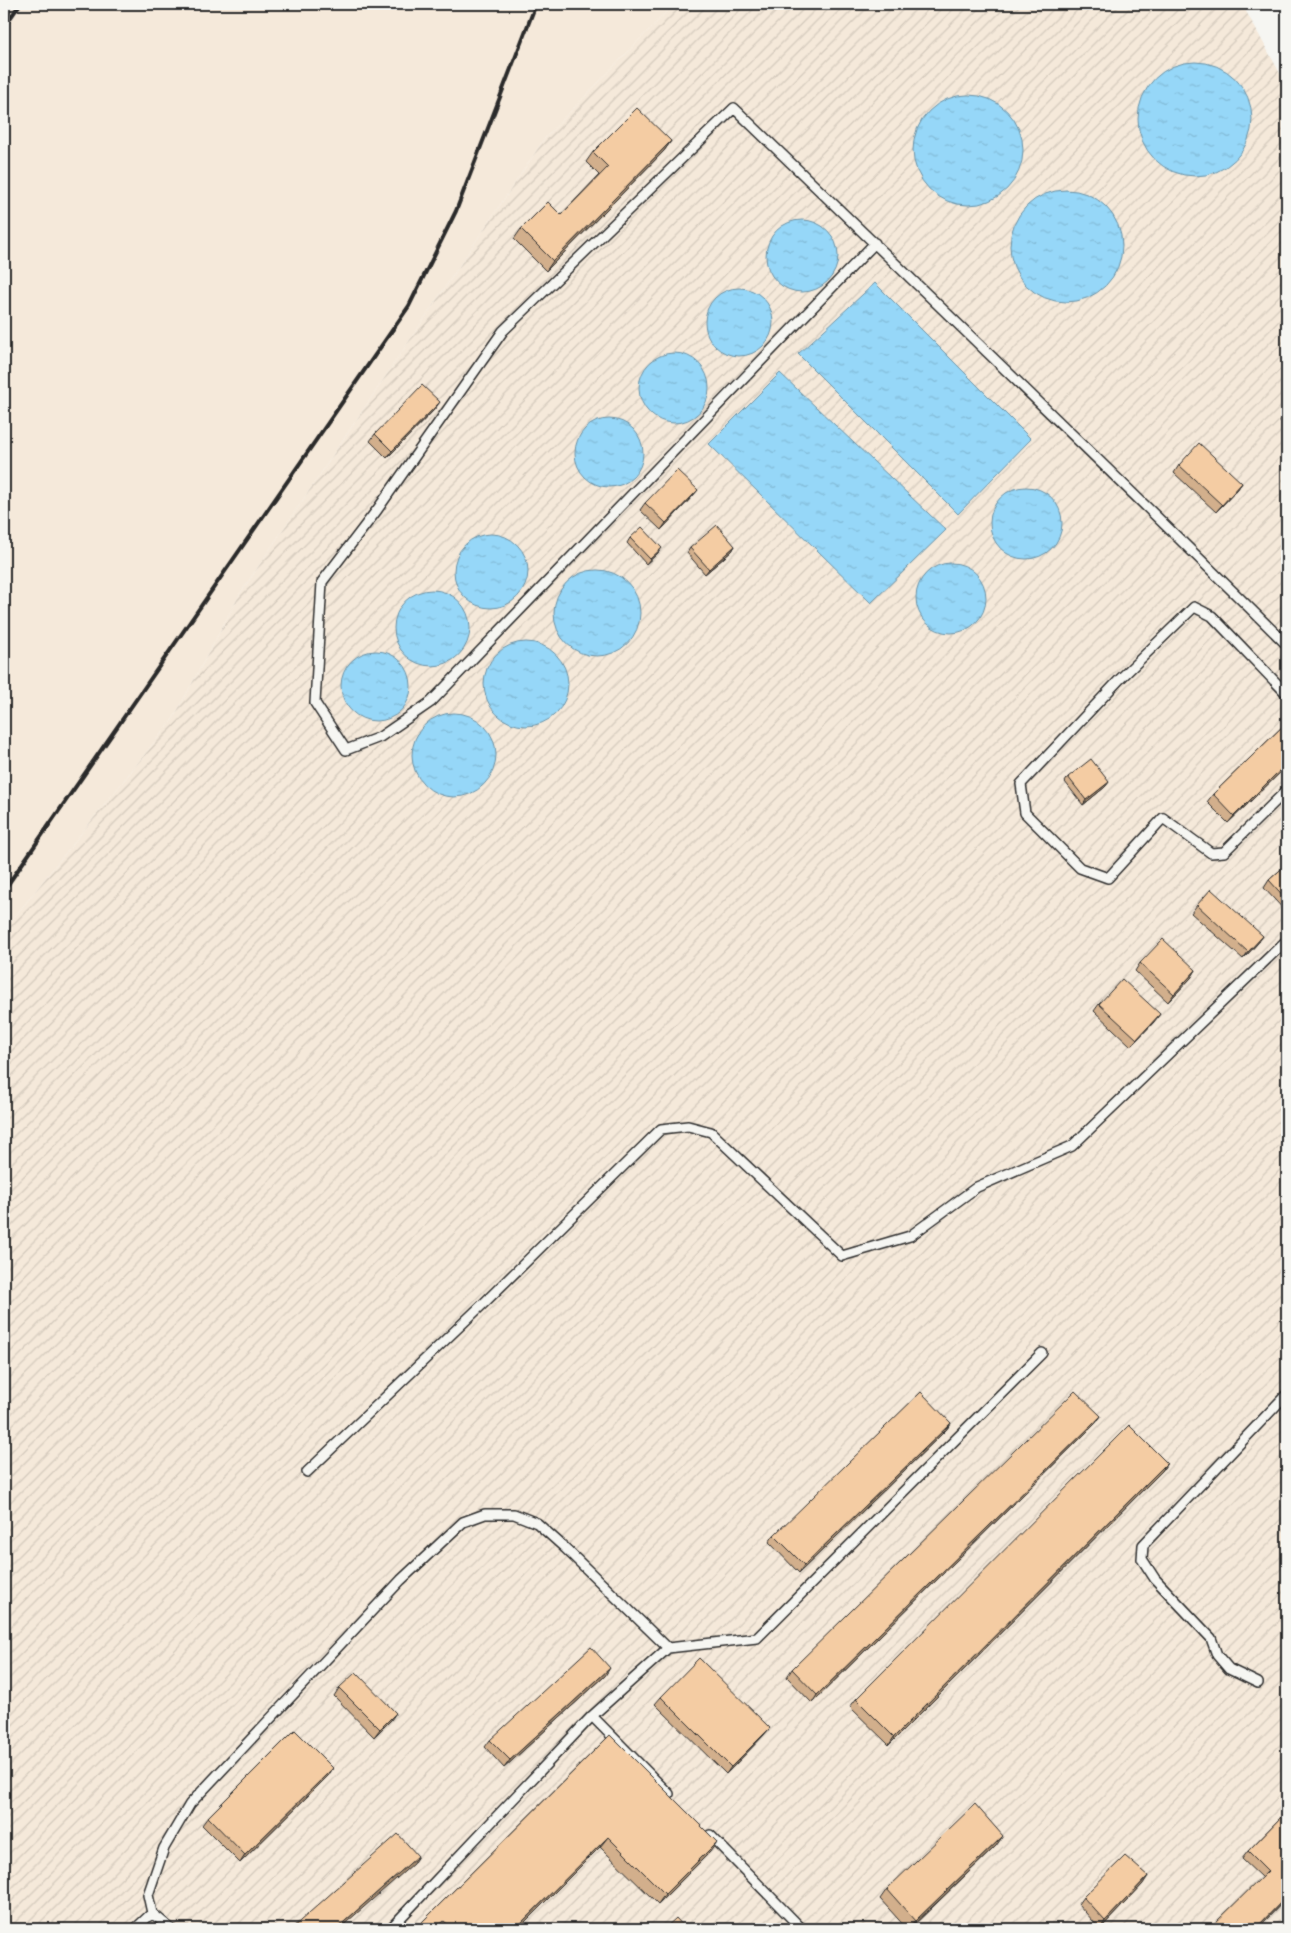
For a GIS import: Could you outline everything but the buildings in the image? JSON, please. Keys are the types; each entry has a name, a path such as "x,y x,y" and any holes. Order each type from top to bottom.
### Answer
{"lane":[{"path":"874,244 431,702 380,737 346,750 315,703 322,582 377,510 503,331 734,108 1287,645"},
{"path":"1287,694 1212,616 1194,607 1120,678 1021,784 1025,813 1080,868 1108,878 1163,818 1211,853 1224,852 1287,790"},
{"path":"307,1472 484,1303 661,1129 688,1126 711,1132 842,1256 910,1236 977,1187 1072,1146 1287,940"},
{"path":"390,1929 592,1716 668,1648 757,1638 1042,1352"},
{"path":"1258,1683 1229,1669 1217,1655 1211,1638 1151,1572 1142,1559 1143,1545 1287,1394"},
{"path":"171,1929 152,1913 148,1895 164,1848 190,1804 401,1580 462,1522 485,1514 514,1514 536,1523 565,1548 668,1648"},
{"path":"592,1716 674,1799"},
{"path":"701,1826 802,1929"},
{"path":"135,1929 152,1913"}],"shaded area":[{"path":"14,4 674,4 545,138 240,594 173,719 4,930 4,20"},
{"path":"674,4 1242,4 1287,86 1287,1929 4,1929 4,930 173,719 240,594 545,138"}],"water":[{"path":"1195,62 1217,67 1235,79 1247,97 1252,119 1247,141 1235,159 1217,171 1195,176 1173,171 1155,159 1143,141 1138,119 1143,97 1155,79 1173,67"},
{"path":"968,95 989,99 1007,111 1019,129 1023,150 1019,171 1007,189 989,201 968,205 947,201 929,189 917,171 913,150 917,129 929,111 947,99"},
{"path":"1066,190 1087,194 1106,206 1118,225 1122,246 1118,267 1106,286 1087,298 1066,302 1045,298 1026,286 1014,267 1010,246 1014,225 1026,206 1045,194"},
{"path":"802,220 816,223 828,230 835,242 838,256 835,270 828,282 816,289 802,292 788,289 776,282 769,270 766,256 769,242 776,230 788,223"},
{"path":"875,283 1031,439 958,514 798,354"},
{"path":"732,288 746,288 758,293 768,303 773,315 773,329 768,341 758,351 746,356 732,356 720,351 710,341 705,329 705,315 710,303 720,293"},
{"path":"674,353 693,359 703,369 709,388 703,407 693,417 674,423 655,417 645,407 639,388 645,369 655,359"},
{"path":"780,373 946,530 871,603 709,444"},
{"path":"609,419 622,421 633,429 641,440 643,453 641,466 633,477 622,485 609,487 596,485 585,477 577,466 575,453 577,440 585,429 596,421"},
{"path":"1033,487 1052,497 1060,509 1062,523 1060,537 1052,549 1040,557 1019,559 1000,549 992,537 990,516 1000,497 1012,489"},
{"path":"491,534 505,537 517,545 525,557 528,571 525,585 517,597 505,605 491,608 477,605 465,597 457,585 454,571 457,557 465,545 477,537"},
{"path":"951,563 964,566 976,573 983,585 986,598 983,611 976,623 964,630 951,633 938,630 926,623 919,611 916,598 919,585 926,573 938,566"},
{"path":"597,570 614,573 628,582 637,596 640,613 637,630 628,644 614,653 597,656 580,653 566,644 557,630 554,613 557,596 566,582 580,573"},
{"path":"432,590 446,593 459,601 467,614 470,628 467,642 459,655 446,663 432,666 418,663 405,655 397,642 394,628 397,614 405,601 418,593"},
{"path":"526,642 542,645 556,654 565,668 568,684 565,700 556,714 542,723 526,726 510,723 496,714 487,700 484,684 487,668 496,654 510,645"},
{"path":"376,651 389,654 401,661 408,673 411,686 408,699 401,711 389,718 376,721 363,718 351,711 344,699 341,686 344,673 351,661 363,654"},
{"path":"454,713 470,716 484,725 493,739 496,755 493,771 484,785 470,794 454,797 438,794 424,785 415,771 412,755 415,739 424,725 438,716"}],"railway":[{"path":"4,27 20,4"},
{"path":"4,890 409,306 456,211 536,4"}]}
